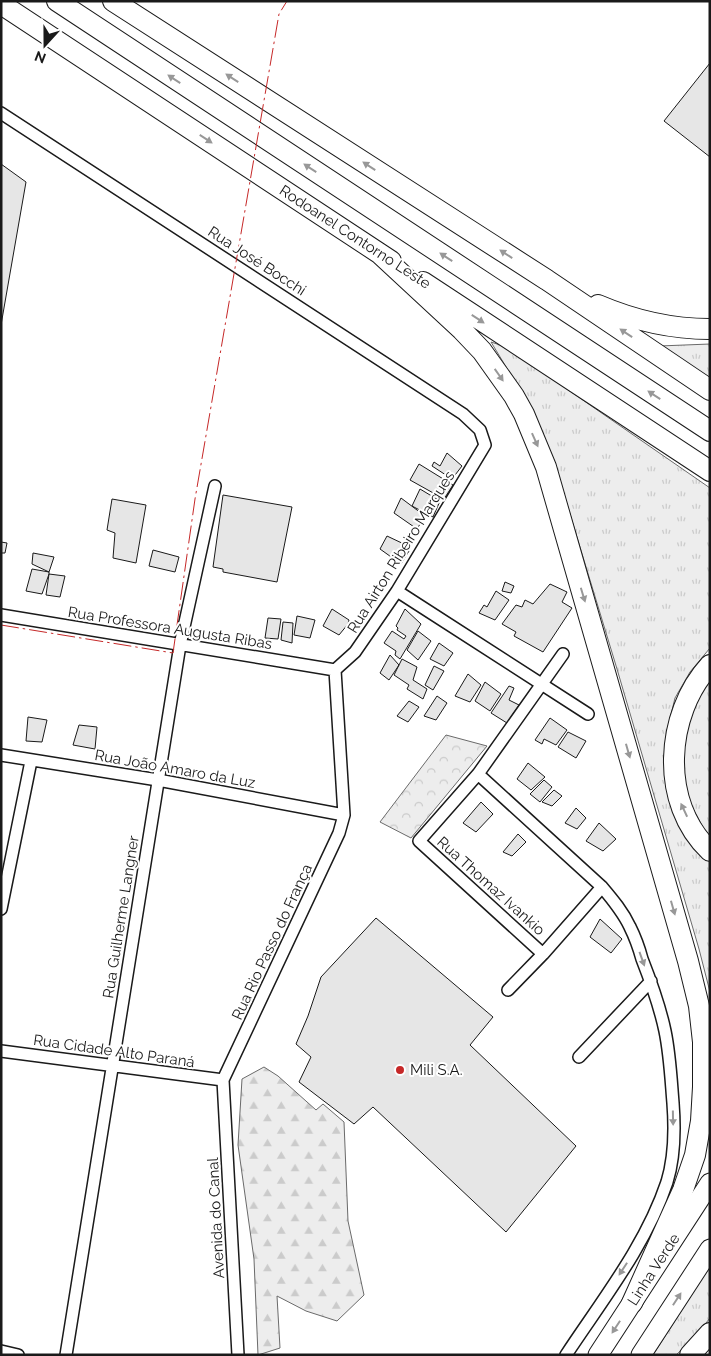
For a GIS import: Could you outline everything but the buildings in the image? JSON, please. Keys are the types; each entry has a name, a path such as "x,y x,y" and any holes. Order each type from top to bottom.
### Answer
{"highway":[{"path":"56,1 710,431"},
{"path":"113,1 547,280 710,390"},
{"name":"Rodoanel Contorno Leste","path":"1,4 710,471"},
{"path":"379,253 482,350 514,396 524,414 546,467 699,1006 703,1042 704,1087 695,1155 683,1190 632,1303"},
{"path":"547,280 599,306 634,319 669,326 710,329"},
{"path":"688,416 710,427"},
{"path":"682,453 710,479"},
{"path":"710,665 692,692 682,715 675,738 673,761 674,778 679,800 691,825 710,851"},
{"name":"Linha Verde","path":"598,1355 710,1183"},
{"path":"641,1355 710,1250"},
{"path":"690,1355 710,1333"}],"street":[{"name":"Rua José Bocchi","path":"1,113 463,414 480,430 485,445"},
{"name":"Rua Airton Ribeiro Marques","path":"335,670 355,652 397,591 485,445"},
{"name":"Rua Guilherme Langner","path":"66,1355 180,645 215,486"},
{"path":"397,591 588,714"},
{"name":"Rua Professora Augusta Ribas","path":"1,615 335,670"},
{"path":"563,654 478,774 602,887 618,905 631,928 665,1030 674,1115 672,1161 667,1181 653,1217 624,1268 566,1355"},
{"name":"Rua Rio Passo do França","path":"223,1080 340,833 344,815 335,670"},
{"name":"Rua João Amaro da Luz","path":"1,755 158,780 344,815"},
{"path":"1,909 31,761"},
{"name":"Rua Thomaz Ivankio","path":"478,774 419,841 543,954"},
{"path":"508,990 543,954 602,887"},
{"path":"578,1057 650,982"},
{"name":"Rua Cidade Alto Paraná","path":"1,1050 223,1080"},
{"name":"Avenida do Canal","path":"223,1080 238,1355"},
{"path":"1,1351 18,1355"}],"green space":[{"path":"491,342 503,346 710,488 710,648 690,672 675,698 667,731 664,757 667,787 710,859 710,992 617,669 556,468 534,413"},
{"path":"710,344 710,380 659,346"},
{"path":"710,676 710,836 706,833 690,803 681,771 682,736 693,704"},
{"path":"446,735 487,746 411,838 380,822"},
{"path":"264,1067 278,1076 316,1110 323,1104 344,1122 348,1221 364,1295 337,1321 306,1311 277,1296 280,1348 258,1355 254,1259 238,1145 242,1079"},
{"path":"710,1266 710,1318 694,1338 676,1355 653,1355"}],"power":[{"path":"1,625 173,653 195,499 279,14 287,1"}],"place":[{"name":"Mili S.A.","path":"400,1070"}]}
